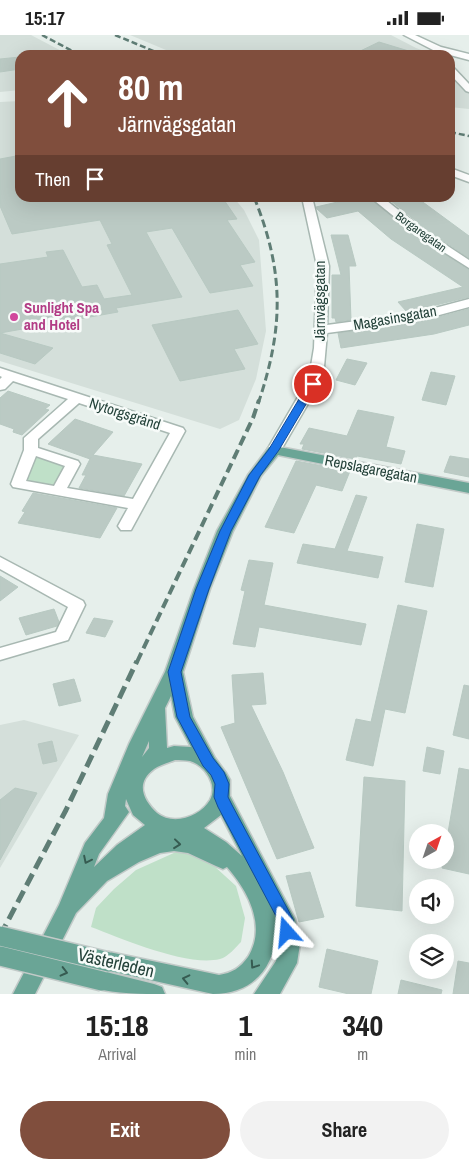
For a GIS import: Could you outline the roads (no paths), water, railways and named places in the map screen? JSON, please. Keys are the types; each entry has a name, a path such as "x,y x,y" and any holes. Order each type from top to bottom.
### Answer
{"main road":[{"name":"Repslagaregatan","path":"274,450 469,488"},
{"name":"Järnvägsgatan","path":"151,761 158,749 157,708 174,672 202,589 225,531 255,475 274,450"},
{"path":"132,794 135,805 151,821 163,825 185,826 197,823 208,816 216,807 221,797 222,784 217,772 208,762 184,717 174,672"},
{"path":"113,819 117,794 138,744 157,708"},
{"path":"24,994 68,909 92,849 132,794 136,775 151,761 162,755 174,753 198,757 208,762"},
{"path":"221,797 285,919 289,944 286,963 272,988 265,994"},
{"path":"68,909 118,854 131,843 163,825"},
{"path":"185,826 229,855 242,873"},
{"path":"101,874 143,849 162,843 178,843 197,847 242,873"},
{"name":"Västerleden","path":"0,956 208,984 233,983 245,977 254,968 264,944 267,924 259,898 242,873"},
{"name":"Västerleden","path":"0,936 105,971 154,994"}],"street":[{"path":"408,35 440,50"},
{"path":"455,55 469,57"},
{"path":"455,74 469,89"},
{"path":"455,173 469,179"},
{"name":"Järnvägsgatan","path":"274,450 316,378 321,330 323,266 308,202"},
{"name":"Borgaregatan","path":"381,202 421,233 469,265"},
{"name":"Magasinsgatan","path":"321,330 417,317 469,303"},
{"path":"0,386 6,374"},
{"name":"Nytorgsgränd","path":"6,374 178,431 126,527"},
{"name":"Nytorgsgränd","path":"78,398 31,438 32,450 18,483 138,505"},
{"path":"32,450 73,464 59,490"},
{"path":"0,562 77,605 62,636 0,654"}],"railway":[{"path":"42,35 70,50"},
{"path":"115,35 151,50"},
{"path":"455,133 469,136"},
{"path":"256,202 271,250 277,299 273,348 259,401"},
{"path":"137,662 253,418 259,400"},
{"path":"0,936 66,810 137,661"}],"place":[{"name":"Sunlight Spa and Hotel","path":"14,317"}]}
